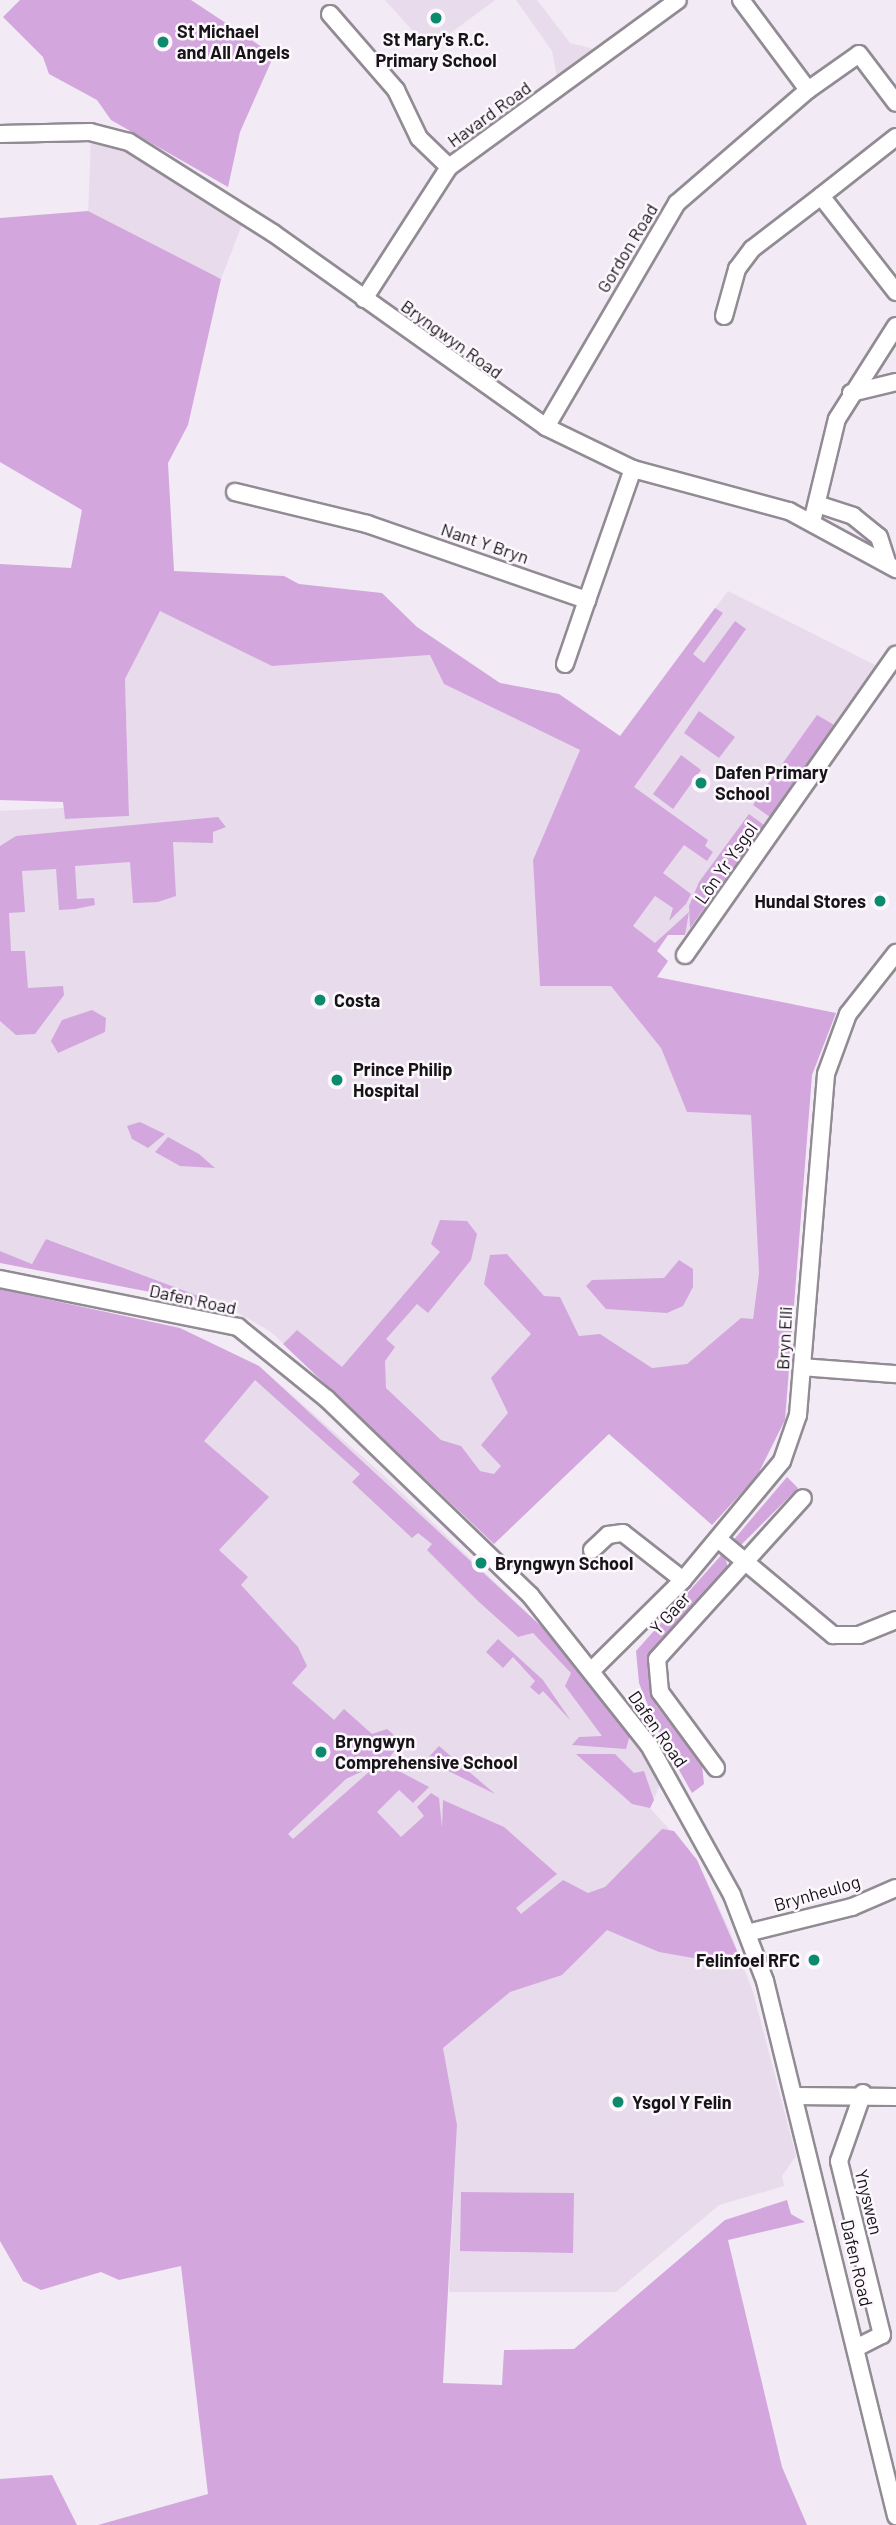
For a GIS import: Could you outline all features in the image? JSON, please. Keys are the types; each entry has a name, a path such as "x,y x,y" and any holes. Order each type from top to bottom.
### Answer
{"street":[{"name":"Havard Road","path":"364,299 449,167 678,0"},
{"path":"741,0 808,90"},
{"path":"330,14 396,90 419,138 449,167"},
{"name":"Gordon Road","path":"546,428 677,203 808,90 859,54 896,103"},
{"name":"Bryngwyn Road","path":"0,134 115,136 274,233 546,428 633,470 812,522 892,567"},
{"path":"724,316 737,269 752,249 896,137"},
{"path":"821,196 896,292"},
{"path":"812,522 820,505 830,444 850,393 896,326"},
{"path":"850,393 896,382"},
{"path":"565,664 633,470"},
{"name":"Nant Y Bryn","path":"234,492 367,524 587,600"},
{"path":"820,505 853,516 879,537 892,567"},
{"name":"Lôn Yr Ysgol","path":"685,955 896,656"},
{"name":"Bryn Elli","path":"592,1670 683,1580 782,1461 798,1415 827,1074 848,1014 896,953"},
{"name":"Dafen Road","path":"0,1279 238,1327 327,1399 530,1595 592,1670 694,1819 747,1933 794,2096 896,2516"},
{"path":"802,1367 896,1374"},
{"name":"Y Gaer","path":"716,1768 660,1692 657,1659 803,1498"},
{"path":"592,1550 608,1535 623,1533 683,1580"},
{"path":"718,1539 833,1635 859,1635 896,1620"},
{"name":"Brynheulog","path":"747,1933 852,1907 896,1888"},
{"path":"794,2096 863,2093 896,2097"},
{"name":"Ynyswen","path":"856,2348 882,2335 839,2161 863,2093"}],"shaded area":[{"path":"20,0 191,0 274,55 240,132 228,187 111,120 97,100 49,74 43,57 3,17"},
{"name":"St Mary's R.C. Primary School","path":"385,0 495,0 429,49"},
{"name":"St Mary's R.C. Primary School","path":"516,0 537,0 570,43 594,49 557,77 552,51"},
{"path":"91,139 125,147 243,222 221,279 88,215"},
{"path":"88,211 221,279 188,425 168,463 174,571 284,576 299,584 382,593 417,627 500,683 559,694 620,736 715,608 723,613 693,654 704,663 735,621 746,629 634,787 708,840 705,846 713,852 707,861 684,845 663,873 691,894 686,904 669,921 673,908 655,896 633,926 655,943 689,912 685,935 668,935 657,951 668,961 657,977 836,1013 812,1075 785,1420 757,1476 712,1525 609,1434 494,1544 283,1344 297,1330 342,1367 440,1252 431,1244 440,1220 467,1221 477,1234 471,1260 428,1313 417,1304 386,1339 395,1347 385,1361 386,1388 441,1440 461,1446 480,1471 494,1474 501,1466 481,1445 508,1413 491,1378 531,1334 484,1284 490,1255 507,1254 544,1296 560,1297 579,1336 600,1334 652,1368 687,1364 741,1318 753,1319 759,1273 751,1115 687,1112 661,1048 611,986 540,986 533,860 580,750 444,684 430,655 272,666 160,611 125,679 129,816 65,819 63,802 0,800 0,564 71,568 82,510 0,462 0,218"},
{"name":"Dafen Primary School","path":"728,591 879,667 687,933 668,935 657,951 668,961 656,978 604,895 621,736"},
{"name":"Prince Philip Hospital","path":"160,610 272,666 431,655 444,684 580,750 533,860 540,986 611,985 661,1048 687,1112 751,1115 759,1273 742,1399 592,1397 473,1524 271,1332 228,1307 47,1239 32,1264 0,1251 0,811 64,808 66,819 129,816 125,679"},
{"path":"699,711 735,737 719,758 684,733"},
{"path":"817,715 836,726 770,817 753,805"},
{"path":"681,755 701,770 673,809 653,794"},
{"path":"749,814 764,825 690,928 689,906 699,882"},
{"path":"218,817 226,827 213,832 213,843 173,842 176,896 158,902 133,903 130,862 75,866 77,899 94,898 95,905 75,909 59,910 56,869 22,871 25,912 9,913 11,951 25,951 28,988 63,986 64,995 35,1034 16,1035 0,1021 0,846 16,836"},
{"path":"92,1010 106,1018 105,1032 58,1053 51,1041 62,1020"},
{"path":"140,1122 165,1134 148,1148 132,1139 127,1126"},
{"path":"168,1137 199,1154 215,1168 180,1166 155,1152"},
{"path":"46,1239 228,1307 0,1263 0,1251 32,1264"},
{"path":"679,1260 693,1269 693,1287 683,1306 667,1313 606,1309 586,1286 592,1280 664,1278"},
{"name":"Bryngwyn Comprehensive School","path":"0,1289 180,1328 259,1366 542,1627 630,1735 626,1749 572,1745 579,1737 602,1736 565,1686 571,1673 533,1633 518,1637 479,1602 427,1550 432,1544 418,1533 412,1538 352,1482 360,1474 255,1380 204,1441 269,1497 219,1550 248,1577 241,1585 298,1647 307,1666 292,1683 334,1720 344,1709 372,1734 387,1729 402,1742 388,1759 346,1779 288,1834 293,1839 370,1771 397,1770 429,1787 413,1803 399,1790 377,1812 401,1837 424,1816 417,1807 431,1793 439,1798 442,1828 443,1800 504,1827 557,1874 516,1908 521,1914 563,1880 588,1893 605,1887 662,1829 674,1831 697,1860 744,1967 659,1952 607,1930 562,1975 510,1992 443,2048 457,2125 443,2383 502,2385 504,2350 574,2349 725,2220 787,2200 791,2214 805,2222 728,2240 782,2467 807,2525 98,2525 208,2494 181,2266 119,2280 101,2272 41,2290 23,2281 0,2241"},
{"name":"Bryngwyn Comprehensive School","path":"259,1366 382,1474 542,1627 584,1677 655,1769 660,1785 650,1808 697,1860 729,1929 753,1992 796,2156 782,2176 784,2186 719,2205 616,2292 449,2292 457,2125 362,2114 0,1395"},
{"path":"787,1477 798,1488 738,1548 731,1543"},
{"path":"724,1552 728,1568 659,1643 649,1670 656,1705 702,1765 704,1784 692,1793 661,1738 639,1683 636,1651"},
{"path":"498,1639 543,1680 571,1721 543,1691 539,1695 530,1687 535,1681 513,1657 503,1668 486,1652"},
{"path":"439,1746 495,1794 426,1760"},
{"path":"576,1754 615,1754 634,1773 644,1771 654,1800 650,1808 632,1804"},
{"path":"461,2192 574,2193 573,2253 460,2251"},
{"path":"52,2475 77,2525 0,2525 0,2479"}],"place":[{"name":"St Mary's R.C. Primary School","path":"436,18"},
{"name":"St Michael and All Angels","path":"163,42"},
{"name":"Dafen Primary School","path":"701,783"},
{"name":"Hundal Stores","path":"880,901"},
{"name":"Costa","path":"320,1000"},
{"name":"Prince Philip Hospital","path":"337,1080"},
{"name":"Bryngwyn School","path":"481,1563"},
{"name":"Bryngwyn Comprehensive School","path":"321,1752"},
{"name":"Felinfoel RFC","path":"814,1960"},
{"name":"Ysgol Y Felin","path":"618,2102"}]}
